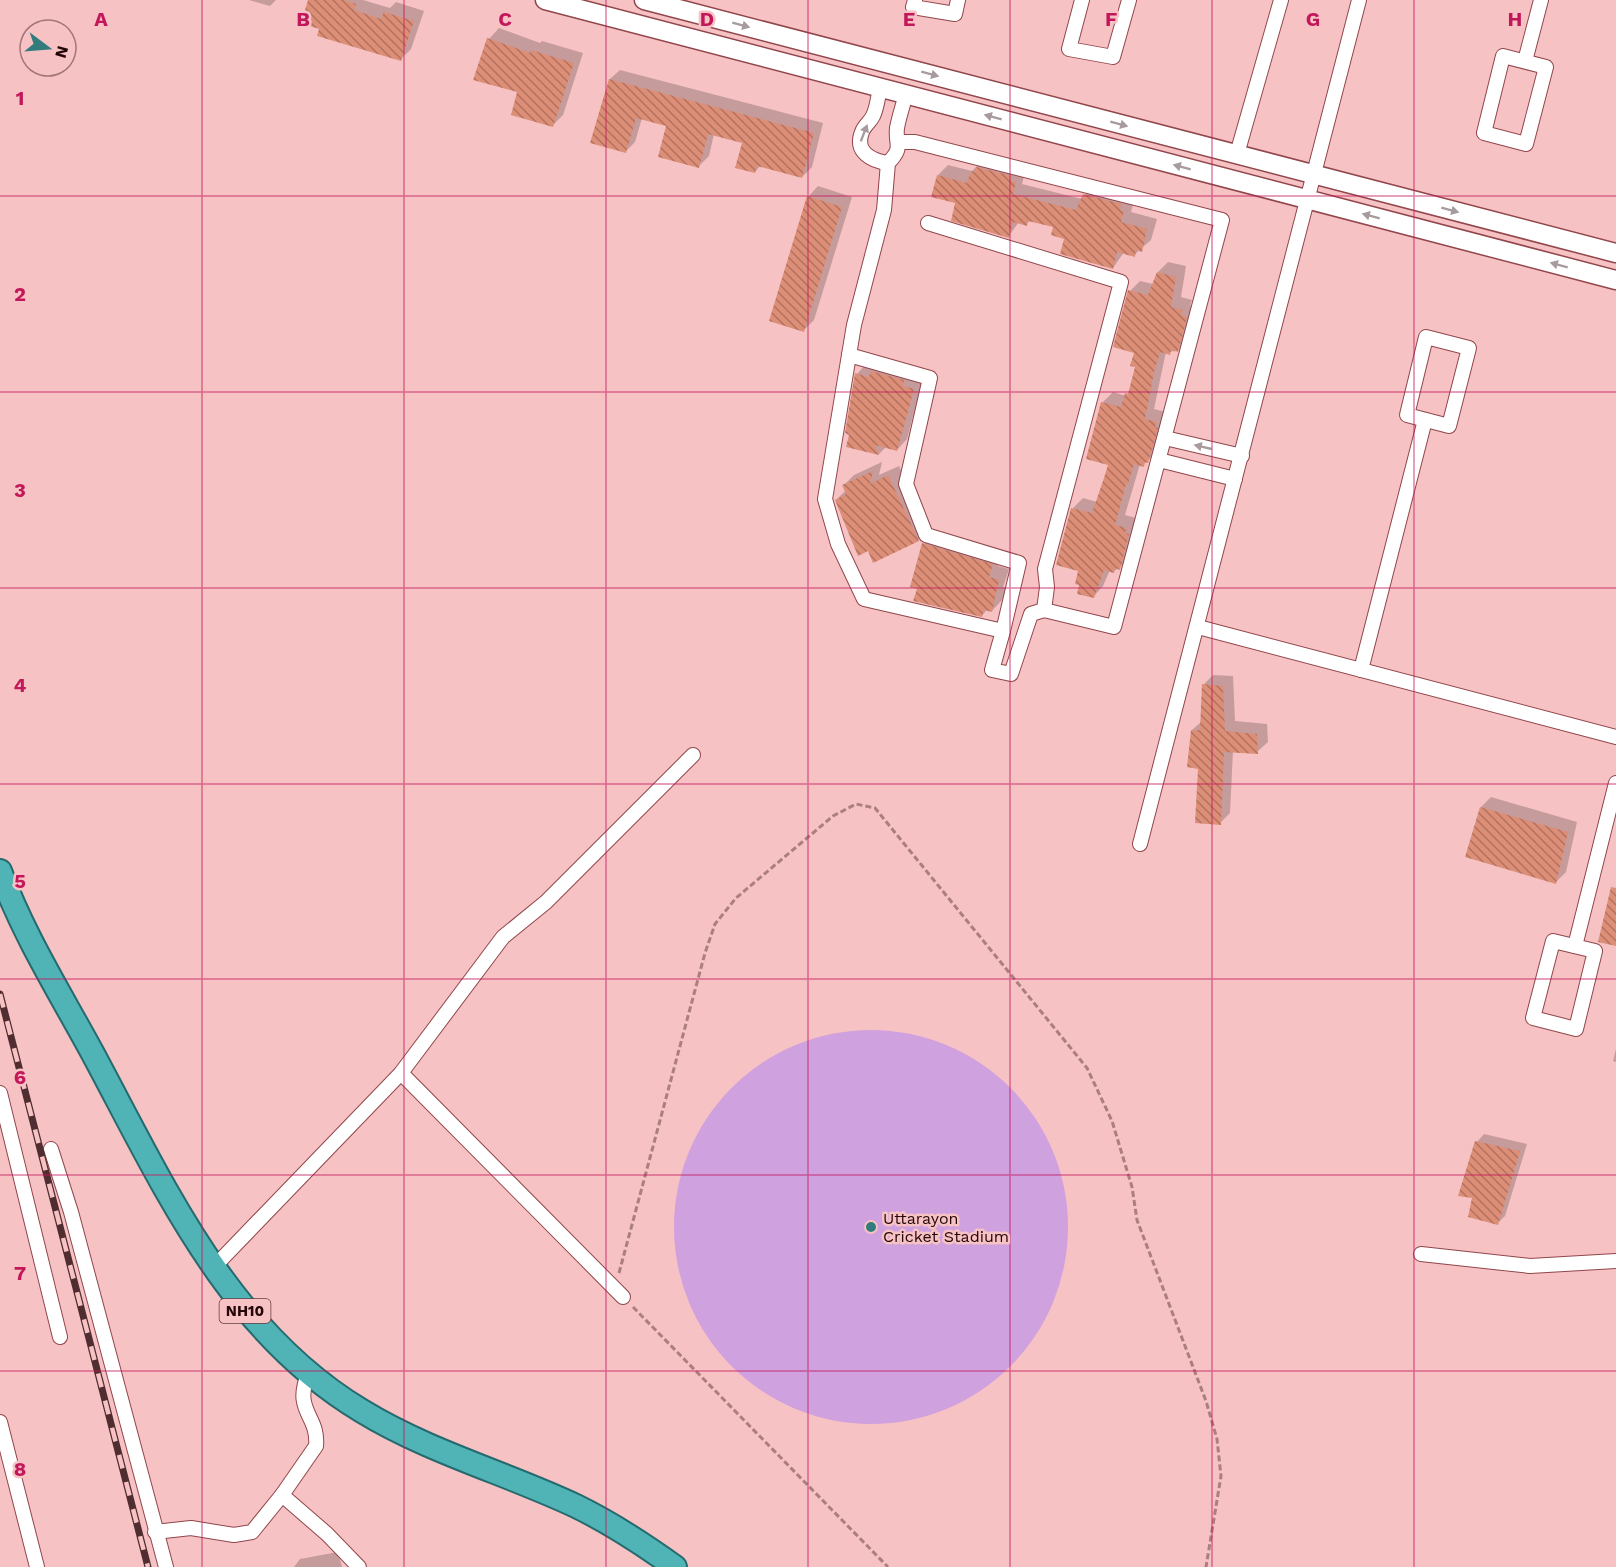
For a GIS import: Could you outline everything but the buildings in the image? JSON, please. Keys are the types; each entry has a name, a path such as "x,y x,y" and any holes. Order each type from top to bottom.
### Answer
{"highway":[{"name":"NH10","path":"0,871 9,894 190,1234 251,1318 288,1356 331,1391 364,1413 428,1444 576,1506 636,1539 675,1567"}],"street":[{"path":"545,0 1616,280"},
{"path":"644,0 1616,253"},
{"path":"915,0 913,7 955,14 958,0"},
{"path":"1082,0 1069,49 1113,57 1129,0"},
{"path":"1237,154 1281,0"},
{"path":"1140,844 1359,0"},
{"path":"1525,61 1541,0"},
{"path":"1503,56 1525,61 1546,66 1526,144 1484,133 1503,56"},
{"path":"880,88 874,116 861,133 860,144 864,153 872,161 888,163"},
{"path":"906,94 897,130 900,142 896,154 888,163 884,210 849,355 825,499 838,544 864,599 1003,631"},
{"path":"849,355 930,378 906,484 926,535 1019,563 992,670 1011,674 1031,614 1044,610 1114,627 1222,220 915,142 900,142"},
{"path":"928,223 1121,282 1045,569 1047,587 1044,610"},
{"path":"1426,337 1469,348 1449,426 1425,420 1407,415 1426,337"},
{"path":"1361,670 1425,420"},
{"path":"1165,438 1242,456"},
{"path":"1159,460 1236,479"},
{"path":"1198,627 1616,737"},
{"path":"213,1268 401,1073 503,937 546,902 693,754"},
{"path":"1575,946 1616,783"},
{"path":"1553,940 1575,946 1595,951 1576,1029 1533,1018 1553,940"},
{"path":"401,1073 623,1297"},
{"path":"0,1093 60,1337"},
{"path":"51,1149 71,1212 166,1567"},
{"path":"1421,1254 1530,1266 1616,1261"},
{"path":"155,1532 191,1528 228,1535 246,1533 259,1526 316,1446 315,1433 301,1395 309,1372"},
{"path":"0,1422 37,1567"},
{"path":"282,1495 327,1534 359,1567"}],"path":[{"path":"888,1567 623,1297 618,1278 621,1260 715,924 736,898 833,816 856,804 875,808 1087,1068 1098,1087 1112,1121 1132,1187 1137,1220 1202,1390 1217,1439 1221,1476 1206,1567"}],"shaded area":[{"name":"Uttarayon Cricket Stadium","path":"871,1030 909,1034 946,1045 980,1064 1010,1088 1034,1118 1053,1152 1064,1189 1068,1227 1064,1265 1053,1302 1034,1336 1010,1366 980,1390 946,1409 909,1420 871,1424 833,1420 796,1409 762,1390 732,1366 708,1336 689,1302 678,1265 674,1227 678,1189 689,1152 708,1118 732,1088 762,1064 796,1045 833,1034"}],"railway":[{"path":"0,994 148,1567"}],"place":[{"name":"Uttarayon Cricket Stadium","path":"871,1227"}]}
